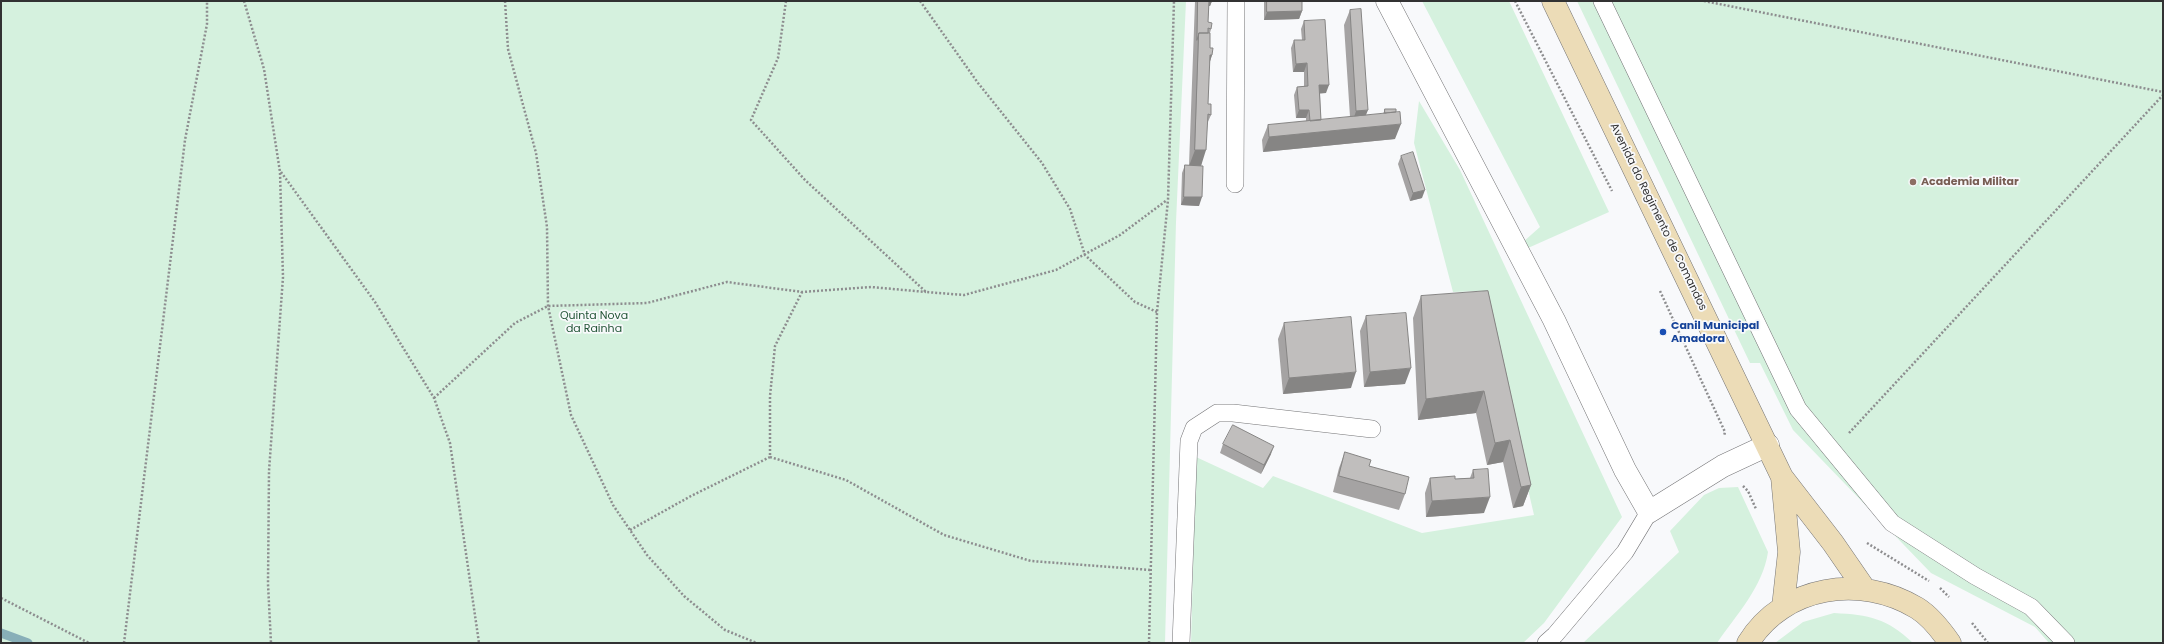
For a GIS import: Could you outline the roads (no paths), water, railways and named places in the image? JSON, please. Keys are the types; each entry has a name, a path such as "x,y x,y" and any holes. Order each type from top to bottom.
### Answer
{"main road":[{"name":"Avenida do Regimento de Comandos","path":"1553,1 1768,445 1782,477 1833,543 1864,588"},
{"name":"Avenida do Regimento de Comandos","path":"1782,477 1789,552 1783,606"},
{"path":"1748,643 1756,631 1783,606 1822,590 1864,588 1892,595 1918,609 1940,628 1950,643"}],"street":[{"path":"1387,1 1554,320 1625,470 1648,512 1722,466 1768,445"}],"lane":[{"path":"1235,184 1236,1"},
{"path":"1602,1 1798,409 1892,523 1975,576 2031,607 2066,643"},
{"path":"1182,643 1189,441 1194,428 1217,413 1233,413 1372,429"},
{"path":"1546,643 1555,635 1625,552 1648,512"}],"waterway":[{"path":"1,633 28,643"}],"place":[{"name":"Academia Militar","path":"1913,182"},
{"name":"Canil Municipal Amadora","path":"1663,332"}],"park label":[{"name":"Quinta Nova da Rainha","path":"594,322"}]}
